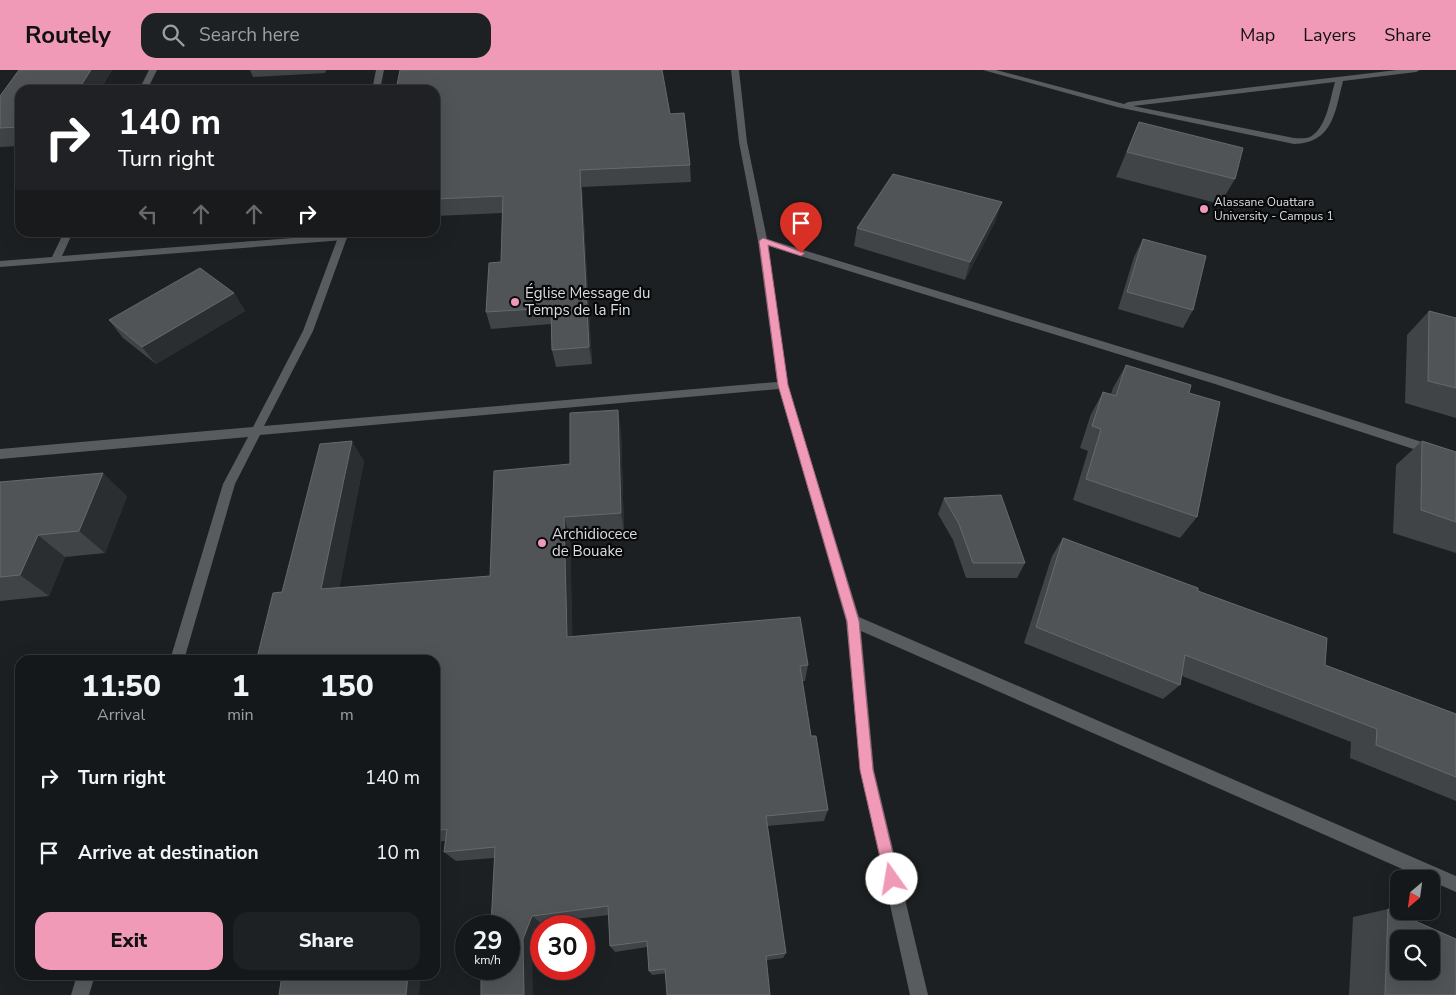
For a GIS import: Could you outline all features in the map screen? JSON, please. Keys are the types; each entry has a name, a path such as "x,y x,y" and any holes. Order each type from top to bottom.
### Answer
{"street":[{"path":"146,85 154,70"},
{"path":"377,85 380,70"},
{"path":"735,70 743,142 763,241 783,385 853,621 867,770 919,995"},
{"path":"987,70 1118,105 1294,142 1312,139 1322,130 1333,104 1339,80"},
{"path":"1118,105 1416,70"},
{"path":"55,260 66,237"},
{"path":"0,264 322,237"},
{"path":"179,655 229,484 308,331 344,237"},
{"path":"763,241 1219,381 1300,409 1376,430 1456,458"},
{"path":"0,454 783,385"},
{"path":"853,621 1456,884"},
{"path":"80,995 84,980"}],"building":[{"path":"19,70 91,70 81,85 15,85 15,127 0,128 0,96"},
{"path":"400,70 662,70 670,114 684,113 690,165 580,170 589,347 552,350 551,308 486,312 489,263 501,262 503,196 440,199 440,85 397,85"},
{"path":"1139,122 1243,148 1235,179 1127,152"},
{"path":"893,174 1002,202 970,262 857,228"},
{"path":"1143,239 1206,256 1193,310 1127,292"},
{"path":"200,268 234,293 142,347 109,320"},
{"path":"1429,311 1456,318 1456,388 1428,381"},
{"path":"1126,365 1191,385 1189,393 1220,402 1197,517 1086,479 1101,429 1092,426 1103,392 1116,396"},
{"path":"618,410 621,513 564,517 567,637 800,617 808,665 800,666 811,736 816,736 828,810 766,816 786,953 766,956 770,995 667,995 665,969 649,971 647,941 610,946 608,906 530,915 530,921 523,939 524,995 481,995 481,980 520,980 520,915 492,915 495,847 444,852 447,829 440,830 440,655 258,655 273,593 282,592 320,444 352,441 321,589 490,576 494,471 570,464 570,413"},
{"path":"1422,441 1456,452 1456,522 1421,510"},
{"path":"103,473 79,531 38,535 20,575 0,577 0,482"},
{"path":"1001,495 1025,563 973,563 959,524 944,498"},
{"path":"1063,538 1198,588 1198,591 1327,638 1325,665 1456,714 1456,777 1376,745 1377,729 1185,655 1180,685 1036,627"},
{"path":"1388,909 1390,910 1390,920 1413,920 1436,930 1390,930 1390,980 1440,980 1440,932 1456,939 1456,995 1385,995"},
{"path":"281,980 408,980 406,995 279,995"}],"place":[{"name":"Alassane Ouattara University - Campus 1","path":"1204,209"},
{"name":"Église Message du Temps de la Fin","path":"515,302"},
{"name":"Archidiocece de Bouake","path":"542,543"}],"route":[{"path":"801,253 763,241 783,385 853,621 867,770 892,879"}]}
